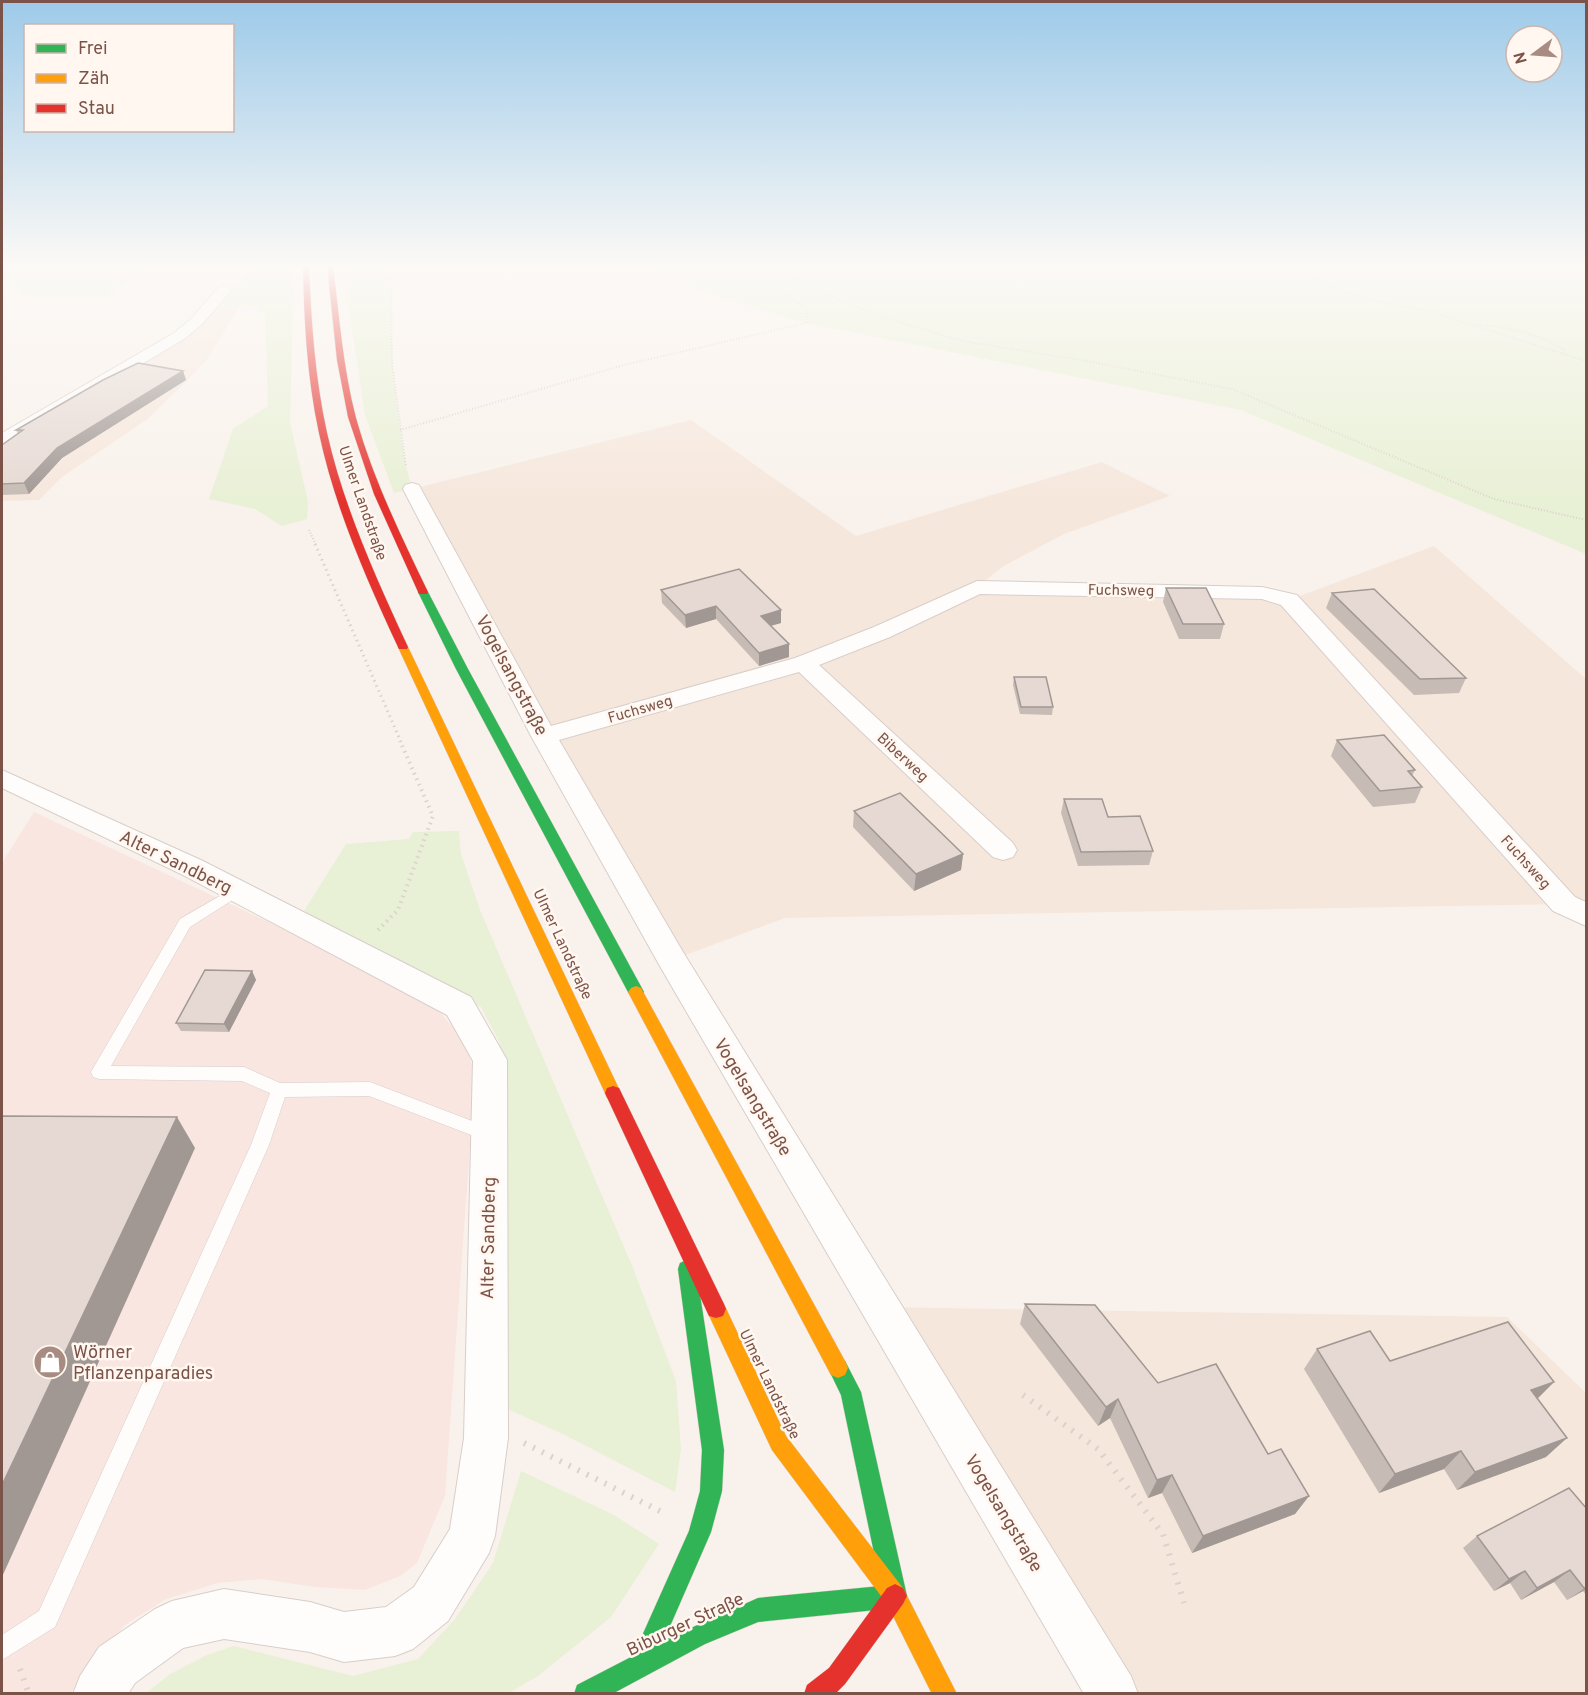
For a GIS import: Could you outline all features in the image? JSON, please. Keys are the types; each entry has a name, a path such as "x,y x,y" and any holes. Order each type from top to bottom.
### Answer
{"main road":[{"name":"Ulmer Landstraße","path":"310,343 323,433 360,549 383,605 783,1450 895,1596 945,1694"},
{"name":"Ulmer Landstraße","path":"340,343 346,390 355,428 370,473 399,543 467,679 851,1392 895,1596"},
{"path":"642,1664 700,1532 711,1491 713,1450 682,1237"},
{"path":"816,1694 837,1676 895,1596"},
{"name":"Biburger Straße","path":"586,1694 642,1664 758,1610 895,1596"}],"street":[{"path":"2,440 167,343"},
{"name":"Vogelsangstraße","path":"412,489 543,736 684,981 1113,1694"},
{"name":"Fuchsweg","path":"543,736 803,663 882,632 977,587 1262,593 1289,600 1564,904 1587,915"},
{"name":"Biberweg","path":"803,663 1003,850"},
{"name":"Alter Sandberg","path":"2,778 237,891 459,1006 490,1060 486,1438 472,1536 432,1604 394,1631 344,1637 310,1627 224,1614 172,1626 117,1665 98,1694"}],"lane":[{"path":"237,891 185,923 99,1072 244,1074 279,1090 370,1089 489,1135"},
{"path":"2,1647 47,1619 260,1144 279,1090"}],"path":[{"path":"392,343 392,364 403,455 412,489"},
{"path":"400,430 624,365 719,343"},
{"path":"975,343 1081,360 1232,389 1494,499 1587,520"},
{"path":"1530,343 1587,361"},
{"path":"1555,343 1564,350 1563,354"},
{"path":"309,530 433,816 398,910 356,952"},
{"path":"1023,1395 1098,1449 1163,1534 1184,1603"}],"shaded area":[{"path":"176,343 217,343 208,358 185,383 146,420 62,477 39,500 2,501 2,448"},
{"path":"691,420 856,536 1102,462 1170,496 1064,534 1004,566 978,586 1289,600 1434,546 1586,679 1586,915 1564,904 785,918 672,960 412,489"},
{"path":"34,812 352,961 437,1009 465,1041 475,1076 445,1496 417,1563 400,1576 365,1590 315,1587 262,1579 218,1583 166,1599 125,1625 81,1677 71,1693 2,1693 2,863"},
{"path":"878,1307 1507,1317 1586,1393 1586,1693 1113,1693"}],"green space":[{"path":"266,343 292,343 290,422 308,502 307,519 282,526 255,509 209,499 233,429 268,406"},
{"path":"354,343 392,343 400,433 412,489 394,493 365,415"},
{"path":"907,343 1586,343 1586,554 1241,410"},
{"path":"459,831 461,854 480,910 633,1268 676,1381 681,1449 675,1492 565,1435 505,1408 503,1077 500,1043 481,1007 304,911 346,844 409,839 413,832"},
{"path":"521,1471 614,1515 659,1544 611,1617 538,1676 507,1694 146,1693 170,1674 207,1655 234,1646 353,1676 418,1659 455,1619 493,1563"}],"building":[{"path":"138,363 183,371 57,448 24,483 2,484 2,445 23,430 16,430 103,380"},
{"path":"739,569 781,610 761,616 789,644 759,653 716,606 685,615 661,590"},
{"path":"1166,588 1206,588 1224,624 1183,624"},
{"path":"1374,589 1466,678 1420,679 1332,593"},
{"path":"1014,677 1046,677 1053,707 1021,707"},
{"path":"1384,735 1415,770 1408,771 1422,787 1380,791 1337,740"},
{"path":"900,793 963,854 916,874 854,811"},
{"path":"1064,799 1102,799 1108,817 1140,816 1153,851 1081,852"},
{"path":"205,970 252,971 224,1024 176,1023"},
{"name":"Wörner Pflanzenparadies","path":"2,1116 177,1117 2,1485"},
{"path":"1025,1304 1095,1305 1158,1383 1216,1364 1268,1454 1281,1449 1309,1496 1203,1536 1172,1475 1157,1480 1118,1399 1106,1407"},
{"path":"1508,1322 1554,1382 1531,1390 1567,1438 1475,1472 1461,1451 1395,1474 1317,1349 1370,1331 1390,1361"},
{"path":"1569,1488 1587,1509 1587,1587 1584,1588 1570,1570 1537,1588 1525,1571 1509,1579 1477,1536"}],"traffic: fast":[{"path":"423,592 636,992"},
{"path":"642,1664 700,1532 711,1491 713,1450 687,1269"},
{"path":"838,1368 851,1392 893,1588"},
{"path":"586,1694 697,1636 758,1610 895,1596"}],"traffic: slow":[{"path":"403,647 613,1093"},
{"path":"636,992 838,1368"},
{"path":"716,1309 779,1443 895,1596 945,1694"}],"traffic: jam":[{"path":"310,343 319,412 338,488 357,542 403,647"},
{"path":"339,343 346,391 368,469 423,592"},
{"path":"613,1093 716,1309"},
{"path":"816,1694 837,1676 895,1596"}],"place":[{"name":"Wörner Pflanzenparadies","path":"50,1362"}]}
